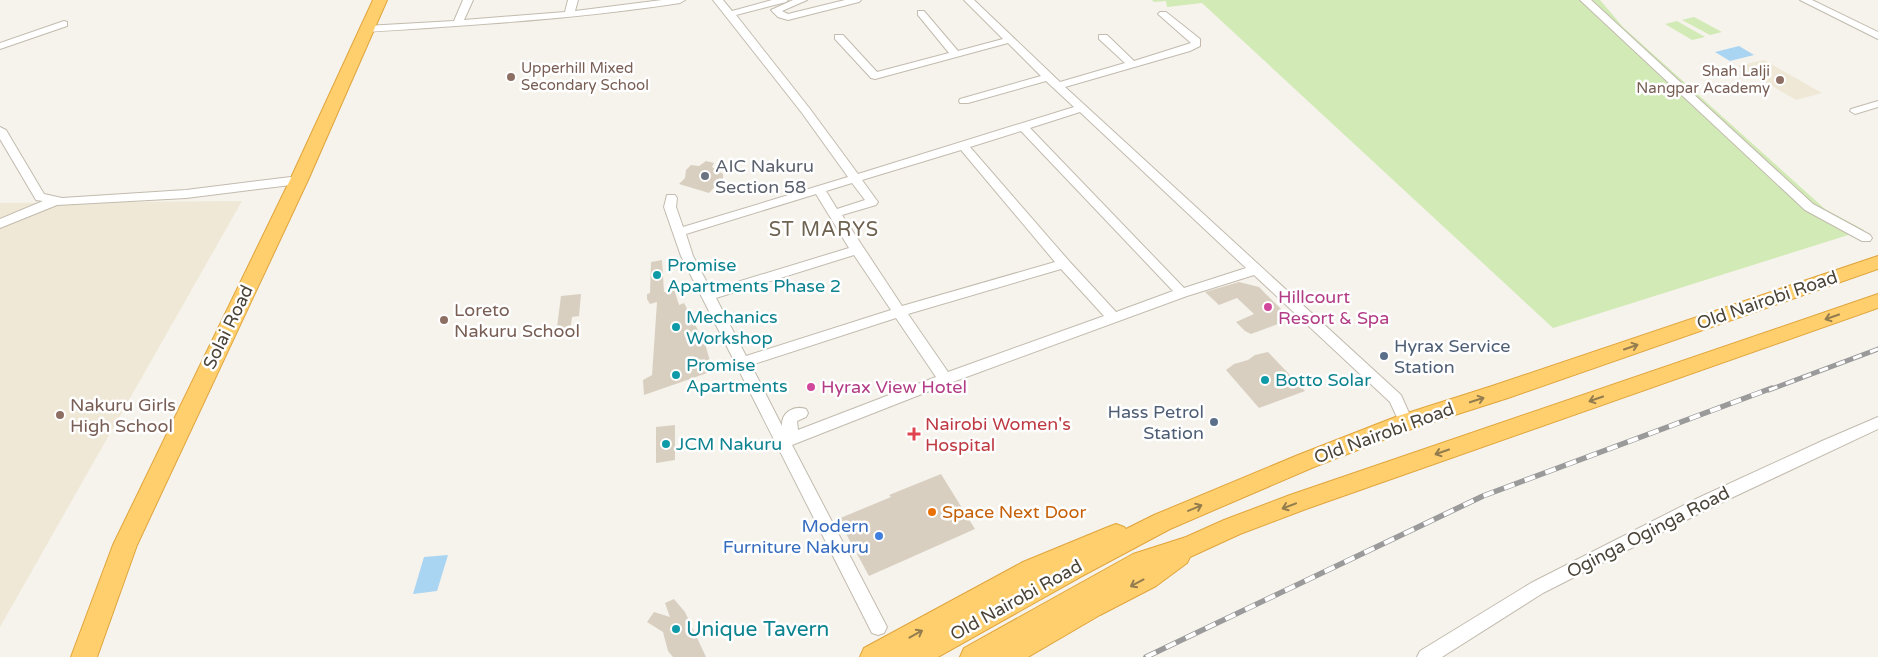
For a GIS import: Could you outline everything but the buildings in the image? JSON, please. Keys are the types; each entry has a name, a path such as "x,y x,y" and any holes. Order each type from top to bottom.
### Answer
{"highway":[{"name":"Solai Road","path":"84,657 112,576 155,478 299,180 380,0"},
{"name":"Old Nairobi Road","path":"913,657 1073,568 1162,522 1306,461 1406,422 1500,392 1878,262"},
{"name":"Old Nairobi Road","path":"973,657 1062,608 1142,560 1192,546 1232,527 1298,502 1878,302"},
{"path":"873,657 1032,570 1111,535 1162,522"},
{"path":"1004,657 1091,607 1147,578 1192,546"},
{"path":"71,657 112,576"}],"street":[{"path":"458,23 468,0"},
{"path":"569,15 573,0"},
{"path":"366,29 569,15 640,7 680,0"},
{"path":"718,0 806,111 872,202 836,213"},
{"path":"730,14 783,0"},
{"path":"802,0 776,10 781,15 788,17 856,0"},
{"path":"969,0 1048,77 1396,399 1406,422"},
{"path":"1585,0 1809,207 1866,238"},
{"path":"1805,0 1878,36"},
{"path":"920,13 956,55"},
{"path":"1059,86 1186,49 1196,44 1192,37 1163,14"},
{"path":"0,46 64,24"},
{"path":"839,37 875,76 1009,40"},
{"path":"1103,37 1132,64"},
{"path":"964,100 1048,77"},
{"path":"1855,111 1878,104"},
{"path":"679,232 1083,108"},
{"path":"1023,127 1182,293"},
{"path":"0,130 40,197 56,201 186,194 299,180"},
{"path":"963,146 1064,264 1114,318"},
{"path":"819,189 836,213 857,250 946,379"},
{"path":"672,198 670,207 687,256 742,364 787,441 878,627"},
{"path":"0,224 56,201"},
{"path":"708,296 857,250"},
{"path":"742,364 899,312 1064,264"},
{"path":"787,441 946,379 1182,293 1258,270"},
{"path":"787,441 790,429 789,418 801,413"},
{"name":"Oginga Oginga Road","path":"1426,657 1537,588 1704,503 1878,423"}],"shaded area":[{"name":"Shah Lalji Nangpar Academy","path":"1764,60 1822,93 1796,100 1738,66"},
{"name":"Nakuru Girls High School","path":"242,201 0,627 0,203"}],"green space":[{"path":"1152,0 1600,0 1623,27 1825,209 1864,230 1553,328 1202,3 1167,7 1166,1 1154,2"},
{"path":"1694,17 1722,32 1710,35 1682,20"},
{"path":"1677,21 1705,37 1692,40 1665,24"}],"water":[{"path":"1739,46 1754,55 1730,61 1715,52"},
{"path":"448,555 437,591 413,594 424,557"}],"railway":[{"path":"1769,390 1878,349"},
{"path":"1146,657 1483,496 1772,388"}],"place":[{"name":"Upperhill Mixed Secondary School","path":"511,77"},
{"name":"Shah Lalji Nangpar Academy","path":"1780,80"},
{"name":"AIC Nakuru Section 58","path":"705,176"},
{"name":"Promise Apartments Phase 2","path":"657,275"},
{"name":"Hillcourt Resort & Spa","path":"1268,307"},
{"name":"Loreto Nakuru School","path":"444,320"},
{"name":"Mechanics Workshop","path":"676,327"},
{"name":"Hyrax Service Station","path":"1384,356"},
{"name":"Promise Apartments","path":"676,375"},
{"name":"Botto Solar","path":"1265,380"},
{"name":"Hyrax View Hotel","path":"811,387"},
{"name":"Nakuru Girls High School","path":"60,415"},
{"name":"Hass Petrol Station","path":"1214,422"},
{"name":"Nairobi Women's Hospital","path":"914,434"},
{"name":"JCM Nakuru","path":"666,444"},
{"name":"Space Next Door","path":"932,512"},
{"name":"Modern Furniture Nakuru","path":"879,536"},
{"name":"Unique Tavern","path":"676,629"}],"district":[{"name":"ST MARYS","path":"824,229"}]}
